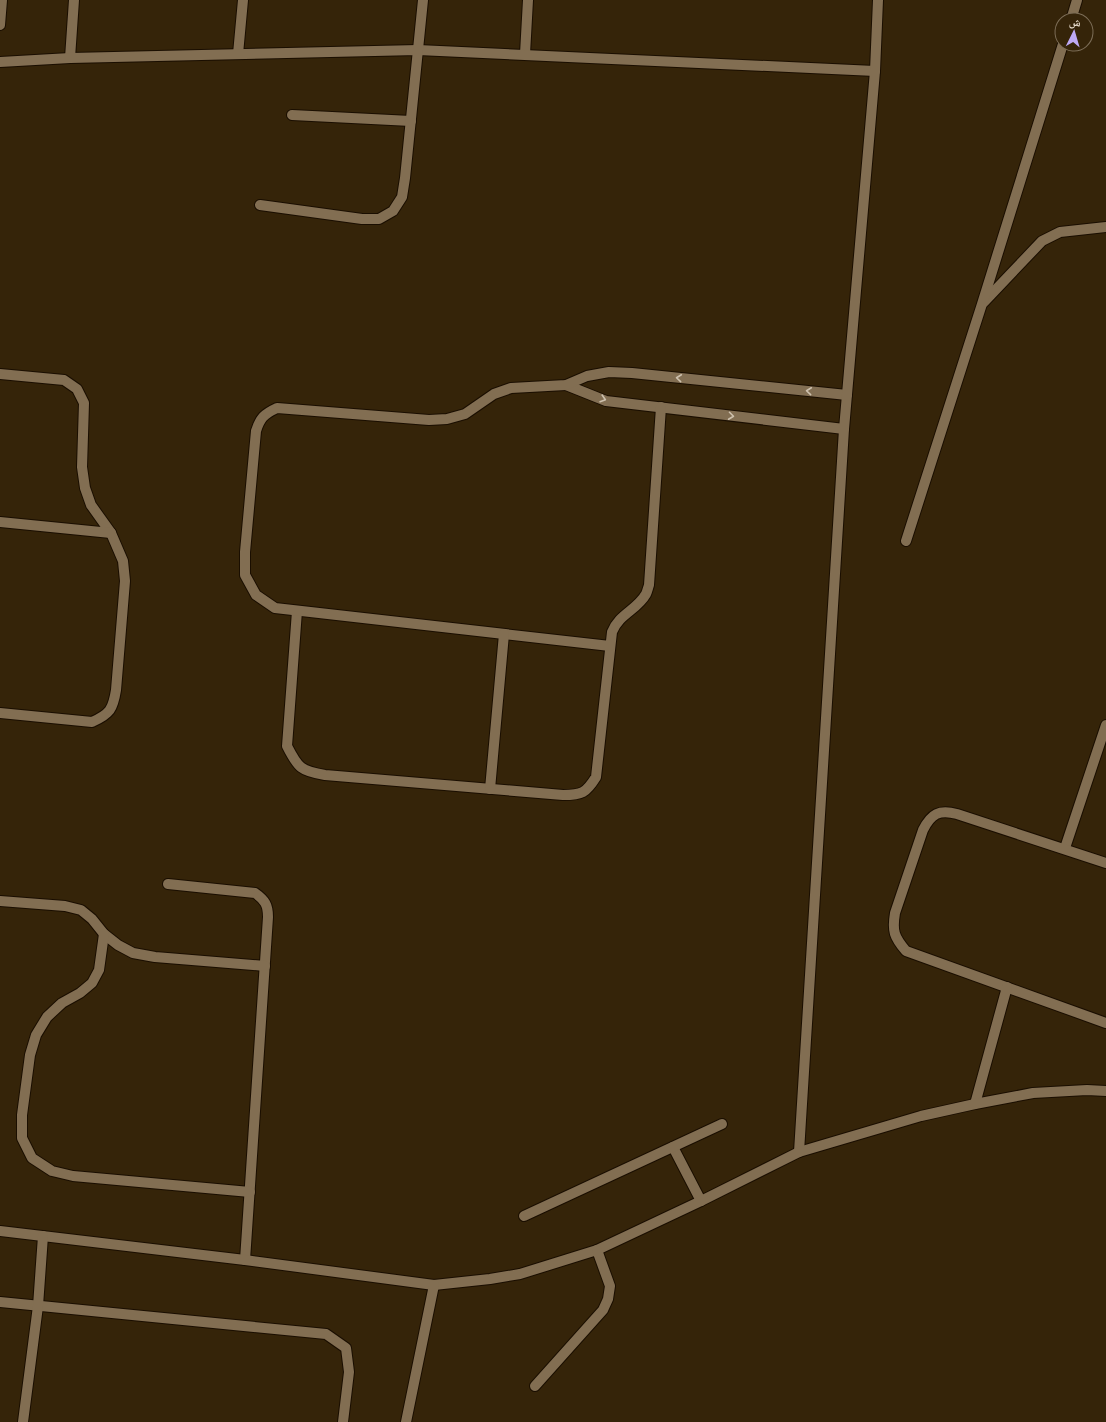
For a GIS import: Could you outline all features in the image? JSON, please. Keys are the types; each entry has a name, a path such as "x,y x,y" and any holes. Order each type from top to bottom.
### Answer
{"lane":[{"path":"0,25 2,0"},
{"path":"70,58 74,0"},
{"path":"238,54 243,0"},
{"path":"260,205 378,219 393,211 402,197 406,178 423,0"},
{"path":"525,54 528,0"},
{"path":"799,1152 844,429 876,71 878,0"},
{"path":"1073,12 1077,0"},
{"path":"0,62 70,58 418,50 876,71"},
{"path":"906,541 1061,52"},
{"path":"292,115 411,121"},
{"path":"982,304 1042,241 1060,232 1106,227"},
{"path":"610,646 275,608 256,595 245,575 245,552 256,431 259,421 266,412 277,408 429,420 447,420 465,414 494,394 511,388 566,385 587,376 609,372 632,373 848,395"},
{"path":"0,374 64,380 77,389 84,404 82,467 84,488 92,505 111,533 123,561 125,581 116,690 114,704 106,715 92,722 0,713"},
{"path":"566,385 606,401 844,429"},
{"path":"297,611 287,746 295,762 308,772 325,775 576,795 588,788 596,777 612,632 615,624 646,595 649,585 661,407"},
{"path":"0,522 111,533"},
{"path":"490,789 504,634"},
{"path":"1065,848 1106,725"},
{"path":"1106,863 1065,848 947,811 936,814 928,820 923,830 895,913 893,927 897,940 906,951 1106,1023"},
{"path":"168,884 255,893 263,899 268,907 245,1260"},
{"path":"0,901 65,906 81,910 92,919 104,934 118,945 133,953 155,957 265,966"},
{"path":"104,934 100,970 92,984 62,1003 47,1017 36,1035 30,1055 22,1115 22,1138 32,1158 52,1171 73,1176 250,1192"},
{"path":"975,1104 1008,987"},
{"path":"0,1231 245,1260 434,1285 520,1274 597,1250 701,1201 799,1152 921,1116 1033,1093 1087,1090 1106,1091"},
{"path":"524,1216 722,1124"},
{"path":"673,1147 701,1201"},
{"path":"23,1422 38,1306 42,1236"},
{"path":"535,1386 603,1310 608,1300 610,1286 597,1250"},
{"path":"406,1422 434,1285"},
{"path":"0,1302 326,1334 346,1348 349,1372 343,1422"}]}
